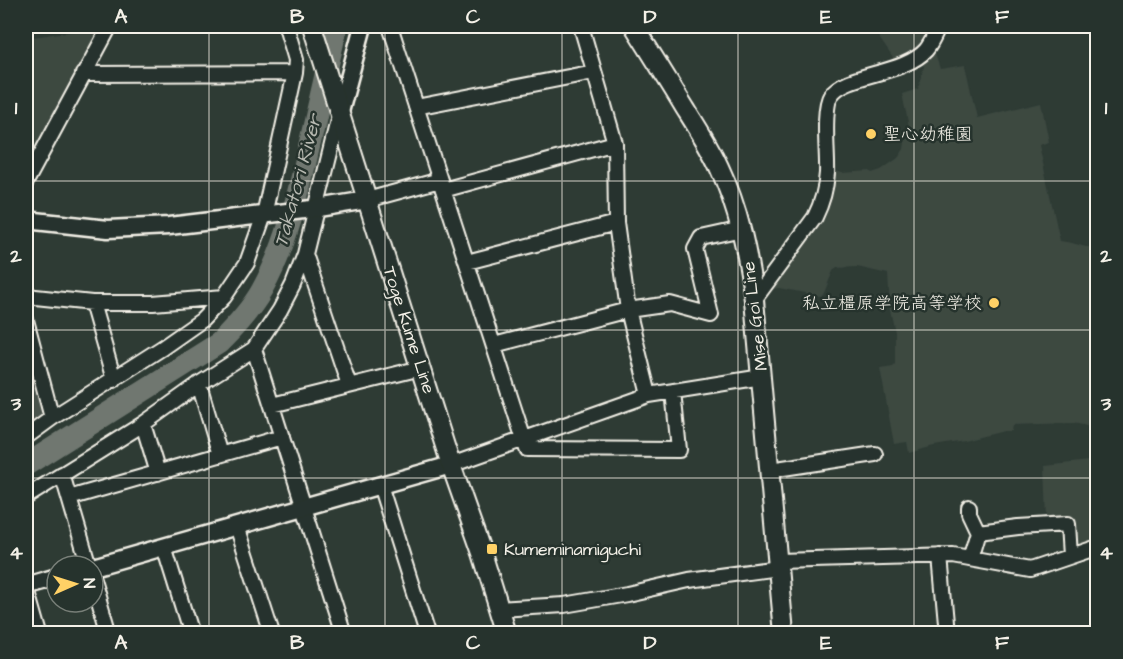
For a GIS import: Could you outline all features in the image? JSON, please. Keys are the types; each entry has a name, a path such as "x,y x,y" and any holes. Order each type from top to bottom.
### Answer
{"main road":[{"name":"Mise Goi Line","path":"634,26 719,167 742,229 754,300 784,633"},
{"name":"Toge Kume Line","path":"313,29 451,465 507,633"}],"street":[{"path":"26,182 110,26"},
{"path":"26,437 202,321 224,297 247,263 268,214 294,73 296,60 286,26"},
{"path":"26,496 143,423 254,349 280,310 305,254 338,106 363,26 372,26"},
{"path":"390,26 527,448 679,450 673,391"},
{"path":"580,26 615,143 616,223 628,310 649,396"},
{"path":"754,300 815,217 822,204 826,186 827,106 830,96 837,88 848,82 885,72 917,57 930,44 939,26"},
{"path":"416,107 594,72"},
{"path":"83,74 294,73"},
{"path":"26,220 108,229 169,226 314,209 441,185 615,143"},
{"path":"467,262 616,223"},
{"path":"494,345 628,310 670,304 711,315 695,249 701,238 742,229"},
{"path":"305,254 349,385"},
{"path":"26,296 92,303 153,303 224,297"},
{"path":"92,303 114,380"},
{"path":"26,320 52,418"},
{"path":"254,349 344,633"},
{"path":"272,405 421,368"},
{"path":"105,562 451,465 649,396 762,377"},
{"path":"199,384 220,455"},
{"path":"143,423 158,473"},
{"path":"69,498 282,437"},
{"path":"770,470 875,454"},
{"path":"62,474 87,554"},
{"path":"380,485 427,633"},
{"path":"969,507 969,513 978,532 970,559"},
{"path":"978,532 1068,524 1070,556"},
{"path":"237,526 272,633"},
{"path":"164,546 191,633"},
{"path":"499,609 564,605 778,565 953,556 1030,570 1098,547"},
{"path":"940,556 947,633"},
{"path":"40,633 26,586 45,580"},
{"path":"103,614 109,633"}],"shaded area":[{"path":"107,26 26,162 26,38"},
{"path":"871,26 934,26 927,40 915,53 895,61"},
{"name":"私立橿原学院高等学校","path":"933,48 940,69 965,65 977,118 1041,102 1049,142 1039,145 1060,241 1097,249 1097,460 1094,437 1087,426 1073,423 1012,425 1011,431 909,453 907,442 894,444 880,368 895,364 895,332 890,310 888,274 857,267 837,268 833,271 824,293 820,296 770,287 823,216 832,190 833,167 842,173 870,171 872,173 881,170 898,158 904,149 906,137 911,136 902,94 918,89 924,66 919,61"},
{"path":"26,350 47,415 26,428"},
{"path":"1097,460 1097,539 1073,547 1071,519 1047,520 1045,466"}],"waterway":[{"name":"Takatori River","path":"26,465 219,343 253,304 278,257 290,222 337,26"}],"place":[{"name":"聖心幼稚園","path":"871,134"},
{"name":"私立橿原学院高等学校","path":"994,303"},
{"name":"Kumeminamiguchi","path":"492,549"}]}
